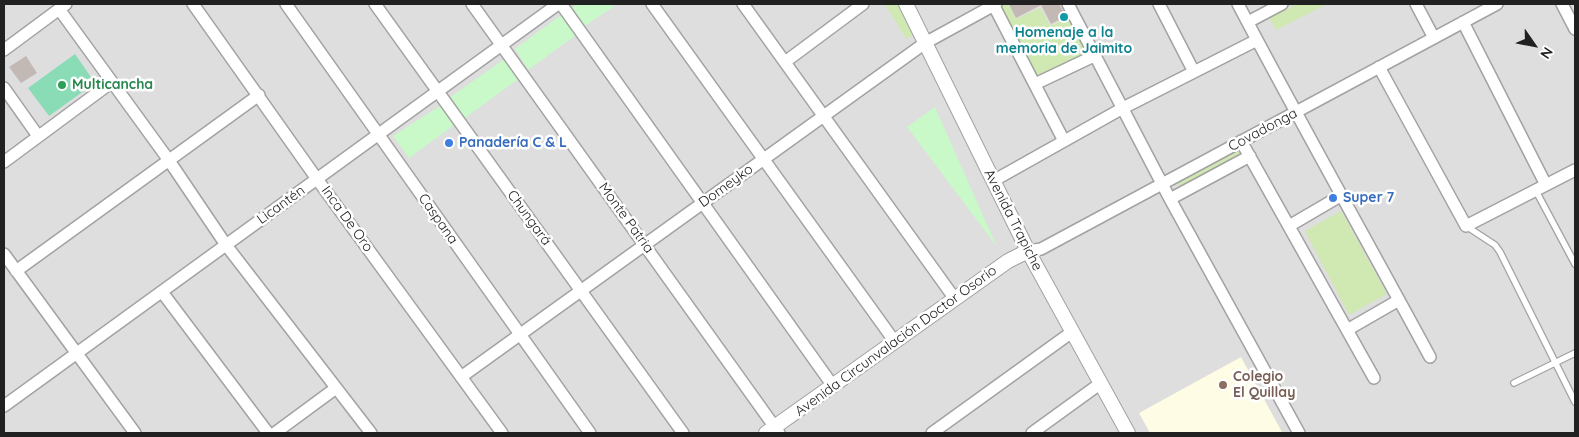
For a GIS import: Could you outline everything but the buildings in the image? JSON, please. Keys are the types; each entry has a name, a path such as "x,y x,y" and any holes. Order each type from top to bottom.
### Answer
{"street":[{"name":"Inca De Oro","path":"193,4 317,179 502,433"},
{"name":"Caspana","path":"286,4 590,433"},
{"name":"Chungará","path":"375,4 683,433"},
{"name":"Monte Patria","path":"472,4 774,431"},
{"path":"560,4 833,386"},
{"name":"Licantén","path":"4,406 560,4"},
{"path":"652,4 895,342"},
{"path":"744,4 955,299"},
{"path":"785,62 863,4"},
{"name":"Avenida Trapiche","path":"906,4 1028,252 1128,433"},
{"path":"994,4 1064,141"},
{"name":"Domeyko","path":"461,377 925,43 994,4"},
{"path":"1068,4 1170,199 1299,433"},
{"path":"1159,4 1194,72"},
{"path":"1238,4 1295,112 1430,357"},
{"path":"1248,22 1282,4"},
{"path":"1416,4 1434,38"},
{"name":"Covadonga","path":"1028,252 1041,249 1497,4"},
{"path":"1562,4 1575,29"},
{"path":"4,50 63,6 112,82 168,159 226,245 371,433"},
{"path":"1463,22 1541,188"},
{"path":"993,181 1123,108 1257,40"},
{"path":"1035,84 1096,55"},
{"path":"1379,67 1466,226 1575,170"},
{"path":"4,162 112,82"},
{"path":"4,88 38,136"},
{"path":"16,271 168,159 259,95"},
{"path":"1241,141 1374,378"},
{"path":"1170,199 1250,156"},
{"path":"1289,226 1342,195"},
{"name":"Avenida Circunvalación Doctor Osorio","path":"774,431 833,386 1008,261 1028,252"},
{"path":"4,254 135,433"},
{"path":"162,292 268,433"},
{"path":"1347,330 1399,300"},
{"path":"932,433 1072,332"},
{"path":"1032,433 1101,384"},
{"path":"275,433 336,388"}],"lane":[{"path":"1541,188 1575,264"},
{"path":"1466,226 1495,245 1500,252 1575,402"},
{"path":"1514,383 1575,353"}],"shaded area":[{"path":"4,4 1575,4 1575,433 4,433"},
{"name":"Colegio El Quillay","path":"1241,357 1282,432 1150,433 1139,413"}],"green space":[{"path":"577,4 617,4 585,26 572,8"},
{"path":"885,4 899,4 915,35 906,39"},
{"path":"998,4 1008,4 1016,19 1040,8 1050,26 1072,15 1093,54 1036,82"},
{"path":"1297,4 1327,4 1276,30 1269,18"},
{"path":"561,15 576,35 528,70 515,49"},
{"name":"Multicancha","path":"75,54 95,83 49,116 28,88"},
{"path":"506,58 521,77 465,118 449,98"},
{"path":"443,104 457,123 409,158 393,136"},
{"path":"935,107 997,247 907,127"},
{"path":"1240,145 1245,154 1180,187 1176,178"},
{"path":"1341,211 1387,294 1349,315 1305,231"}],"place":[{"name":"Homenaje a la memoria de Jaimito","path":"1064,17"},
{"name":"Multicancha","path":"62,85"},
{"name":"Panadería C & L","path":"449,143"},
{"name":"Super 7","path":"1333,198"},
{"name":"Colegio El Quillay","path":"1223,385"}]}
